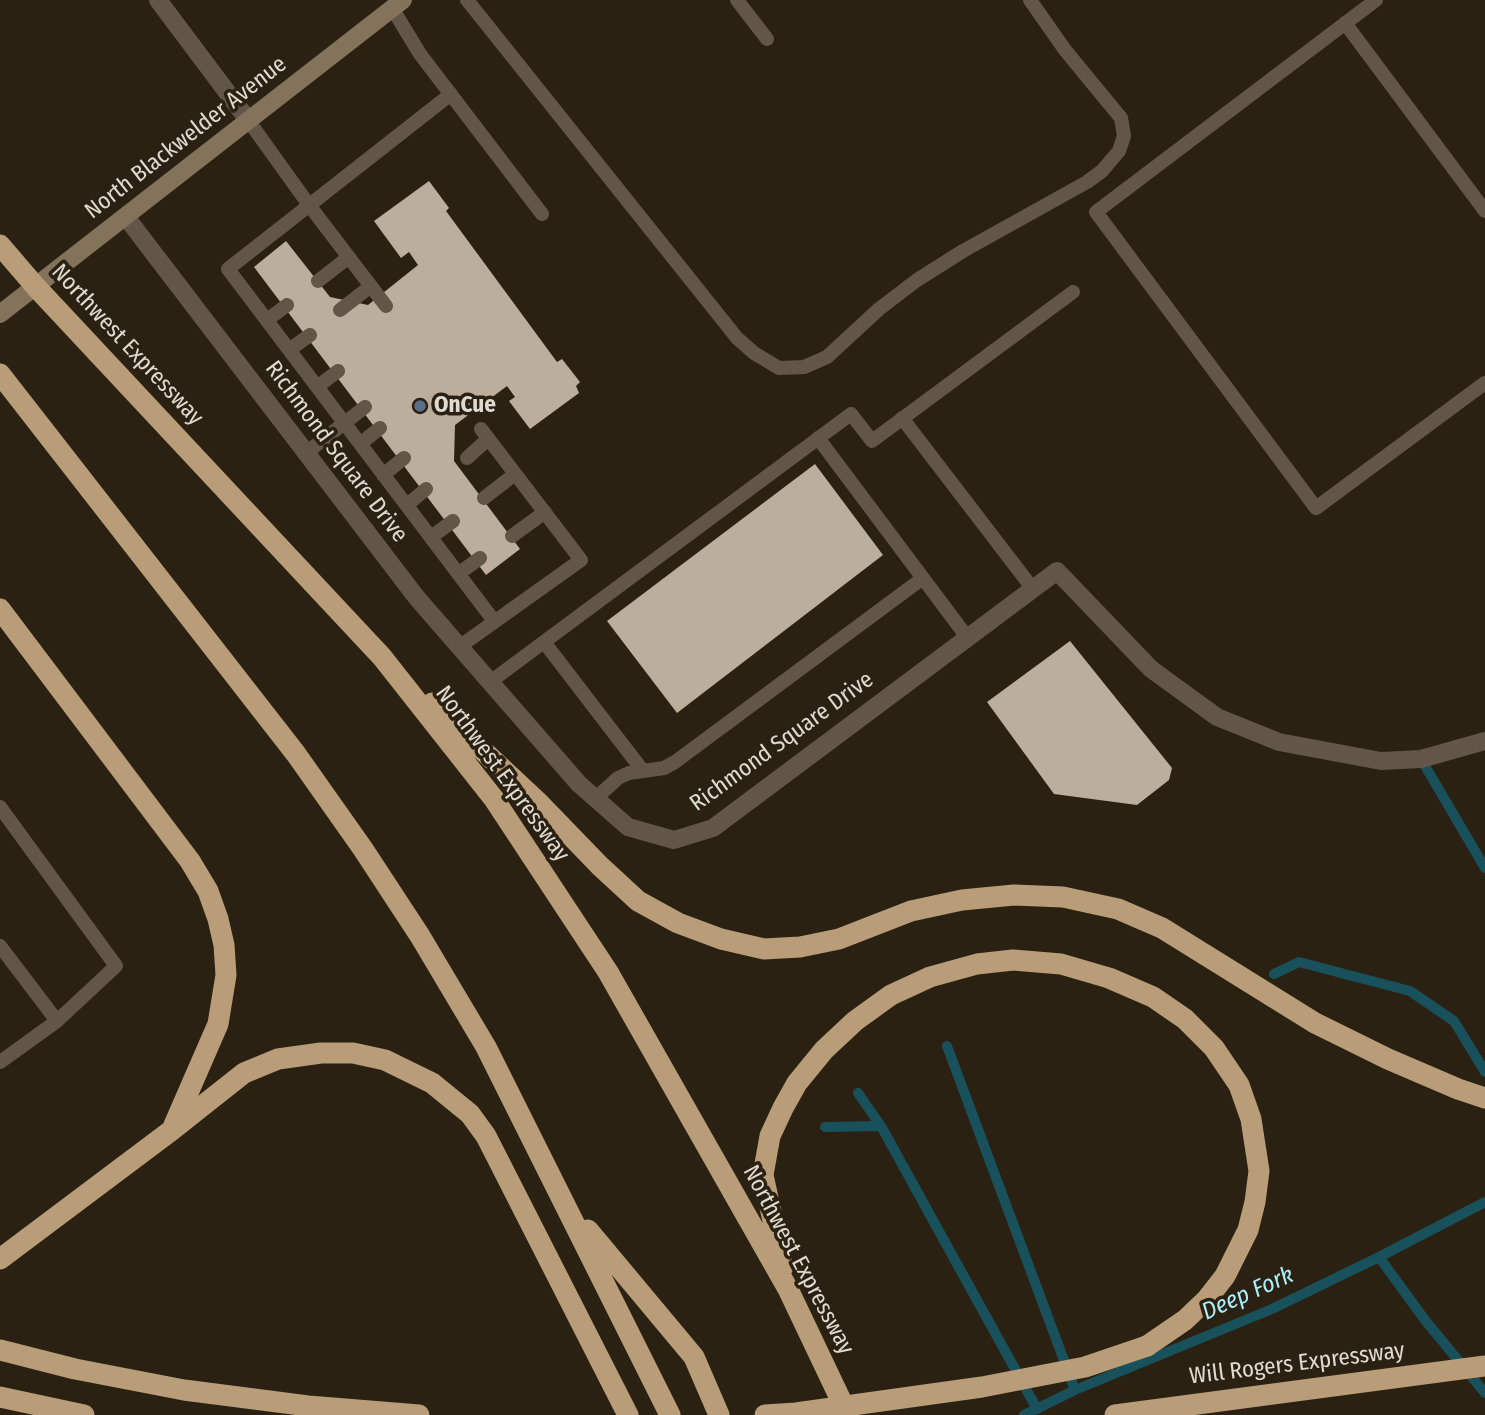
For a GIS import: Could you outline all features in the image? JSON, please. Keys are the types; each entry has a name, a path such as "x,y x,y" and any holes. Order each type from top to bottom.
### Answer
{"highway":[{"name":"Northwest Expressway","path":"0,244 36,287 382,657 494,799 608,972 788,1289 848,1415"},
{"path":"0,374 296,754 363,849 419,936 486,1047 670,1415"},
{"path":"0,609 190,861 208,891 218,919 224,945 226,975 218,1024 172,1130"},
{"path":"382,657 540,804 638,901 678,923 720,939 764,949 800,947 839,939 912,911 962,900 1014,895 1063,897 1118,909 1162,928 1315,1023 1388,1059 1485,1098"},
{"path":"765,1415 982,1387 1085,1367 1147,1346 1185,1320 1225,1276 1248,1230 1255,1202 1259,1171 1251,1119 1239,1085 1214,1048 1185,1019 1142,992 1109,978 1061,964 1013,960 977,964 930,977 891,995 855,1021 824,1050 797,1083 770,1136 763,1175 788,1289"},
{"path":"0,1258 244,1073 278,1059 320,1053 353,1053 385,1060 432,1083 470,1114 486,1136 628,1415"},
{"path":"564,1201 694,1357 719,1415"},
{"path":"0,1349 75,1369 184,1390 308,1406 419,1415"},
{"name":"Will Rogers Expressway","path":"1115,1415 1485,1366"},
{"path":"0,1397 84,1415"}],"street":[{"path":"158,0 248,120"},
{"name":"North Blackwelder Avenue","path":"0,314 398,4"},
{"name":"Richmond Square Drive","path":"126,217 416,598 579,784 628,827 674,840 713,828 1057,571 1151,669 1217,717 1279,742 1381,761 1421,760 1485,741"}],"lane":[{"path":"467,0 737,338 754,353 779,368 804,367 827,357 878,309 917,280 963,251 1087,182 1102,171 1119,151 1124,136 1121,118 1065,50 1030,0"},
{"path":"737,0 767,39"},
{"path":"1376,0 1096,212 1316,508 1485,383"},
{"path":"398,4 420,54 542,214"},
{"path":"1345,23 1485,211"},
{"path":"451,94 228,269 494,621"},
{"path":"248,120 386,306"},
{"path":"318,281 349,257"},
{"path":"340,310 371,286"},
{"path":"490,682 851,414 872,441 1073,292"},
{"path":"267,320 287,305"},
{"path":"289,351 310,335"},
{"path":"317,387 338,371"},
{"path":"306,453 365,407"},
{"path":"902,418 1033,589"},
{"path":"360,444 380,428"},
{"path":"459,647 581,560 484,434 467,458"},
{"path":"818,438 967,637"},
{"path":"383,475 404,458"},
{"path":"484,498 515,474"},
{"path":"407,505 426,489"},
{"path":"512,536 545,512"},
{"path":"431,537 453,521"},
{"path":"458,574 480,558"},
{"path":"595,799 618,778 628,773 664,768 675,762 923,578"},
{"path":"544,642 643,771"},
{"path":"0,807 116,966 57,1021 0,1062"},
{"path":"0,946 57,1021"}],"building":[{"name":"OnCue","path":"429,181 449,208 446,211 557,362 562,359 580,382 576,386 579,393 530,429 509,401 515,397 507,386 455,425 454,461 520,549 486,575 254,267 286,241 330,297 368,305 418,265 409,252 401,258 374,221"},
{"path":"815,464 883,555 677,713 607,621"},
{"path":"1070,641 1172,768 1169,780 1137,805 1054,794 987,702"}],"waterway":[{"path":"1421,759 1485,868"},
{"path":"1274,974 1299,962 1410,991 1454,1021 1485,1072"},
{"path":"947,1046 1075,1390"},
{"path":"858,1093 881,1126 1037,1409"},
{"path":"825,1127 881,1126"},
{"name":"Deep Fork","path":"1024,1415 1075,1390 1272,1309 1485,1202"},
{"path":"1379,1257 1425,1320 1485,1393"}],"place":[{"name":"OnCue","path":"420,406"}]}
